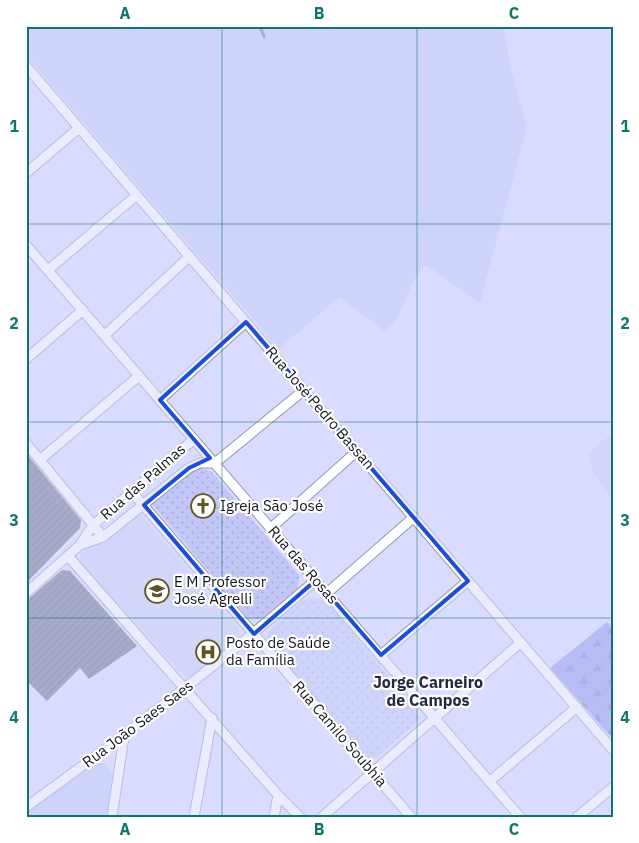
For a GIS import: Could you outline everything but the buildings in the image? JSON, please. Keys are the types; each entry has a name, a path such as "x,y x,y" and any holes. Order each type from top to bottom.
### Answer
{"street":[{"name":"Rua José Pedro Bassan","path":"26,66 613,750"},
{"path":"26,173 79,128"},
{"path":"48,270 137,195"},
{"name":"Rua das Rosas","path":"26,245 520,817"},
{"path":"105,335 190,256"},
{"path":"26,359 83,310"},
{"path":"160,400 246,322"},
{"path":"41,459 139,376"},
{"path":"215,463 304,390"},
{"name":"Rua das Palmas","path":"80,546 93,525 194,439"},
{"path":"26,442 103,537"},
{"path":"271,528 357,452"},
{"name":"Rua das Palmas","path":"80,546 103,537 189,468 200,463 215,463"},
{"name":"Rua Camilo Soubhia","path":"132,492 411,817"},
{"path":"327,593 414,517"},
{"path":"26,593 80,546"},
{"path":"68,556 278,795 300,817"},
{"name":"Rua João Saes Saes","path":"26,807 124,737 185,690 316,580"},
{"path":"381,655 468,581"},
{"path":"322,817 521,642"},
{"path":"489,782 577,707"},
{"path":"194,817 212,718"},
{"path":"112,817 124,737"},
{"path":"577,817 613,787"},
{"path":"274,817 278,795"}],"highlighted area":[{"path":"246,322 468,581 381,655 316,580 254,634 144,505 189,468 210,458 160,400"}],"shaded area":[{"path":"26,26 503,26 511,69 527,127 480,303 426,265 413,282 398,317 384,331 339,297 279,349 26,56"},
{"path":"613,433 613,503 593,472 587,453"},
{"path":"201,468 212,472 300,576 297,589 262,619 249,619 152,504 184,470"},
{"name":"E M Professor José Agrelli","path":"130,512 140,514 238,628 240,637 194,677 185,677 81,564 80,554"},
{"path":"314,598 325,599 416,710 419,720 376,758 370,760 267,642 268,631 302,601"},
{"path":"95,763 104,763 114,776 106,817 26,817 26,812"}],"green space":[{"path":"607,622 613,628 612,738 550,668"}],"waterway":[{"path":"260,26 264,37"}],"place":[{"name":"Igreja São José","path":"203,506"},
{"name":"E M Professor José Agrelli","path":"157,591"},
{"name":"Posto de Saúde da Família","path":"208,652"}],"district":[{"name":"Jorge Carneiro de Campos","path":"428,691"}]}
